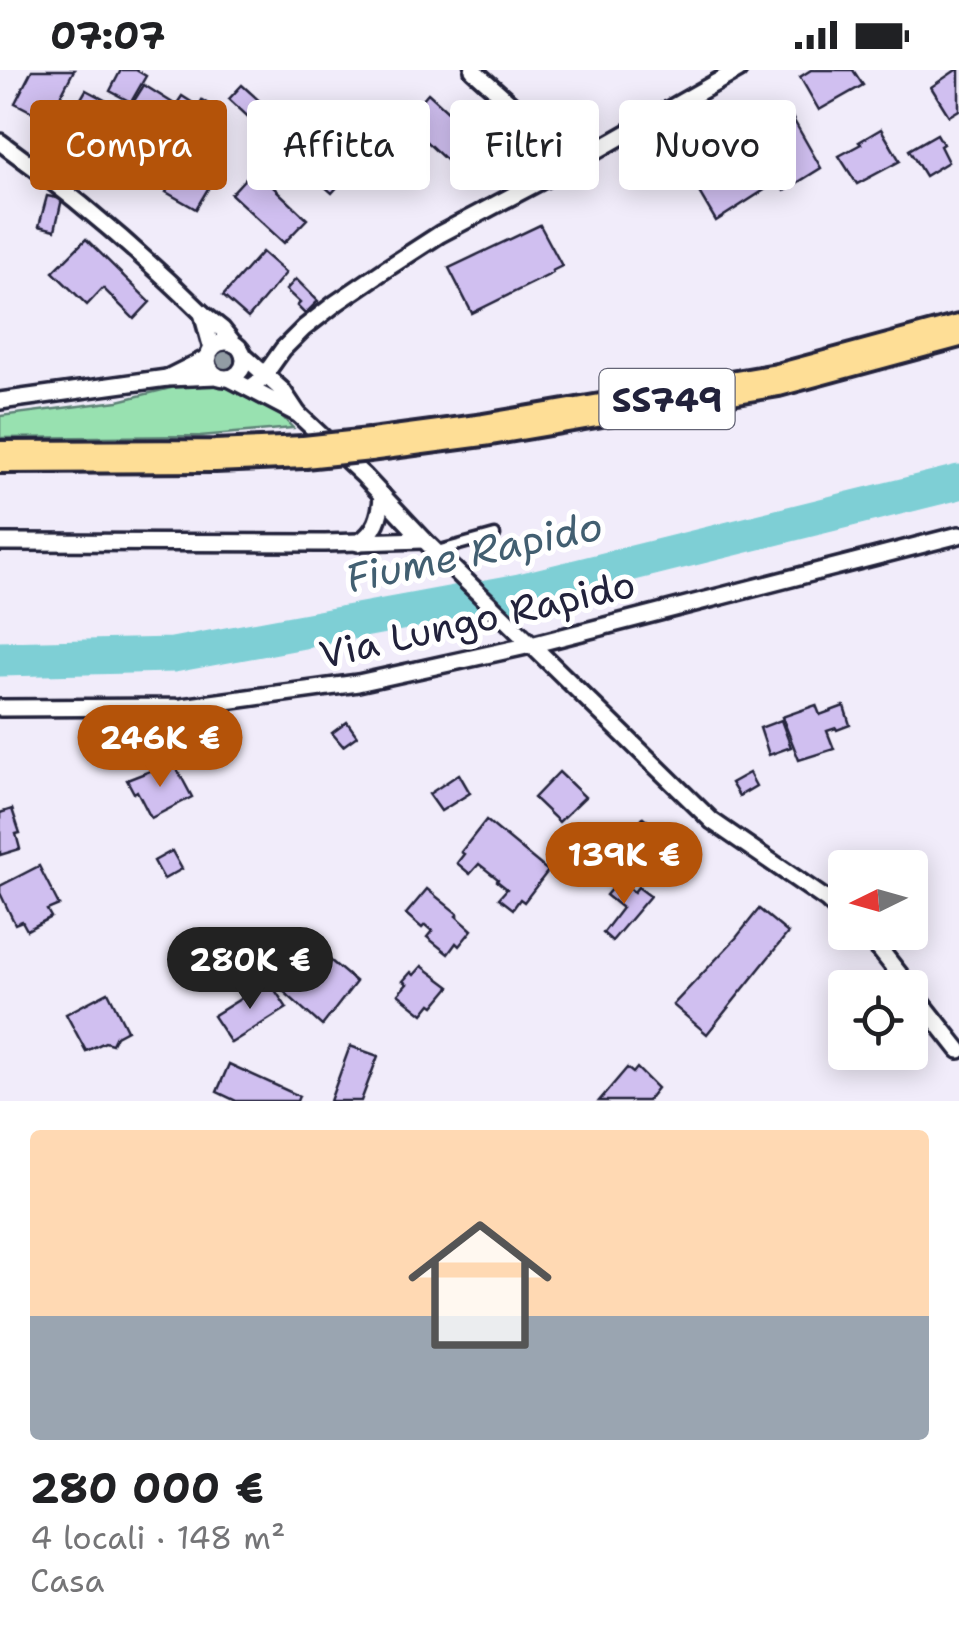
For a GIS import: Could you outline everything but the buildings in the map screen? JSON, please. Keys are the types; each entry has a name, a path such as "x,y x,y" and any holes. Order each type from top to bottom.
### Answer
{"highway":[{"name":"SS749","path":"0,457 214,456 370,445 484,430 778,380 959,331"}],"street":[{"path":"473,70 507,100"},
{"path":"599,150 738,70"},
{"path":"0,142 55,182 155,266 222,329 282,390 298,414 712,821 828,901"},
{"path":"250,388 304,328 336,302 440,234 525,190"},
{"path":"202,313 211,353 210,367 298,414"},
{"path":"0,400 167,378 223,377 240,372 244,362 239,350 223,343 167,378"},
{"path":"358,543 377,524 382,496"},
{"name":"Via Lungo Rapido","path":"0,708 182,706 358,683 959,535"},
{"path":"0,542 358,543 436,551"},
{"path":"881,950 959,1050"}],"lane":[{"path":"436,551 495,535"}],"green space":[{"path":"199,381 226,385 251,395 274,409 293,428 200,436 0,438 0,416 118,401"}],"waterway":[{"name":"Fiume Rapido","path":"0,659 173,655 520,591 959,482"}]}
